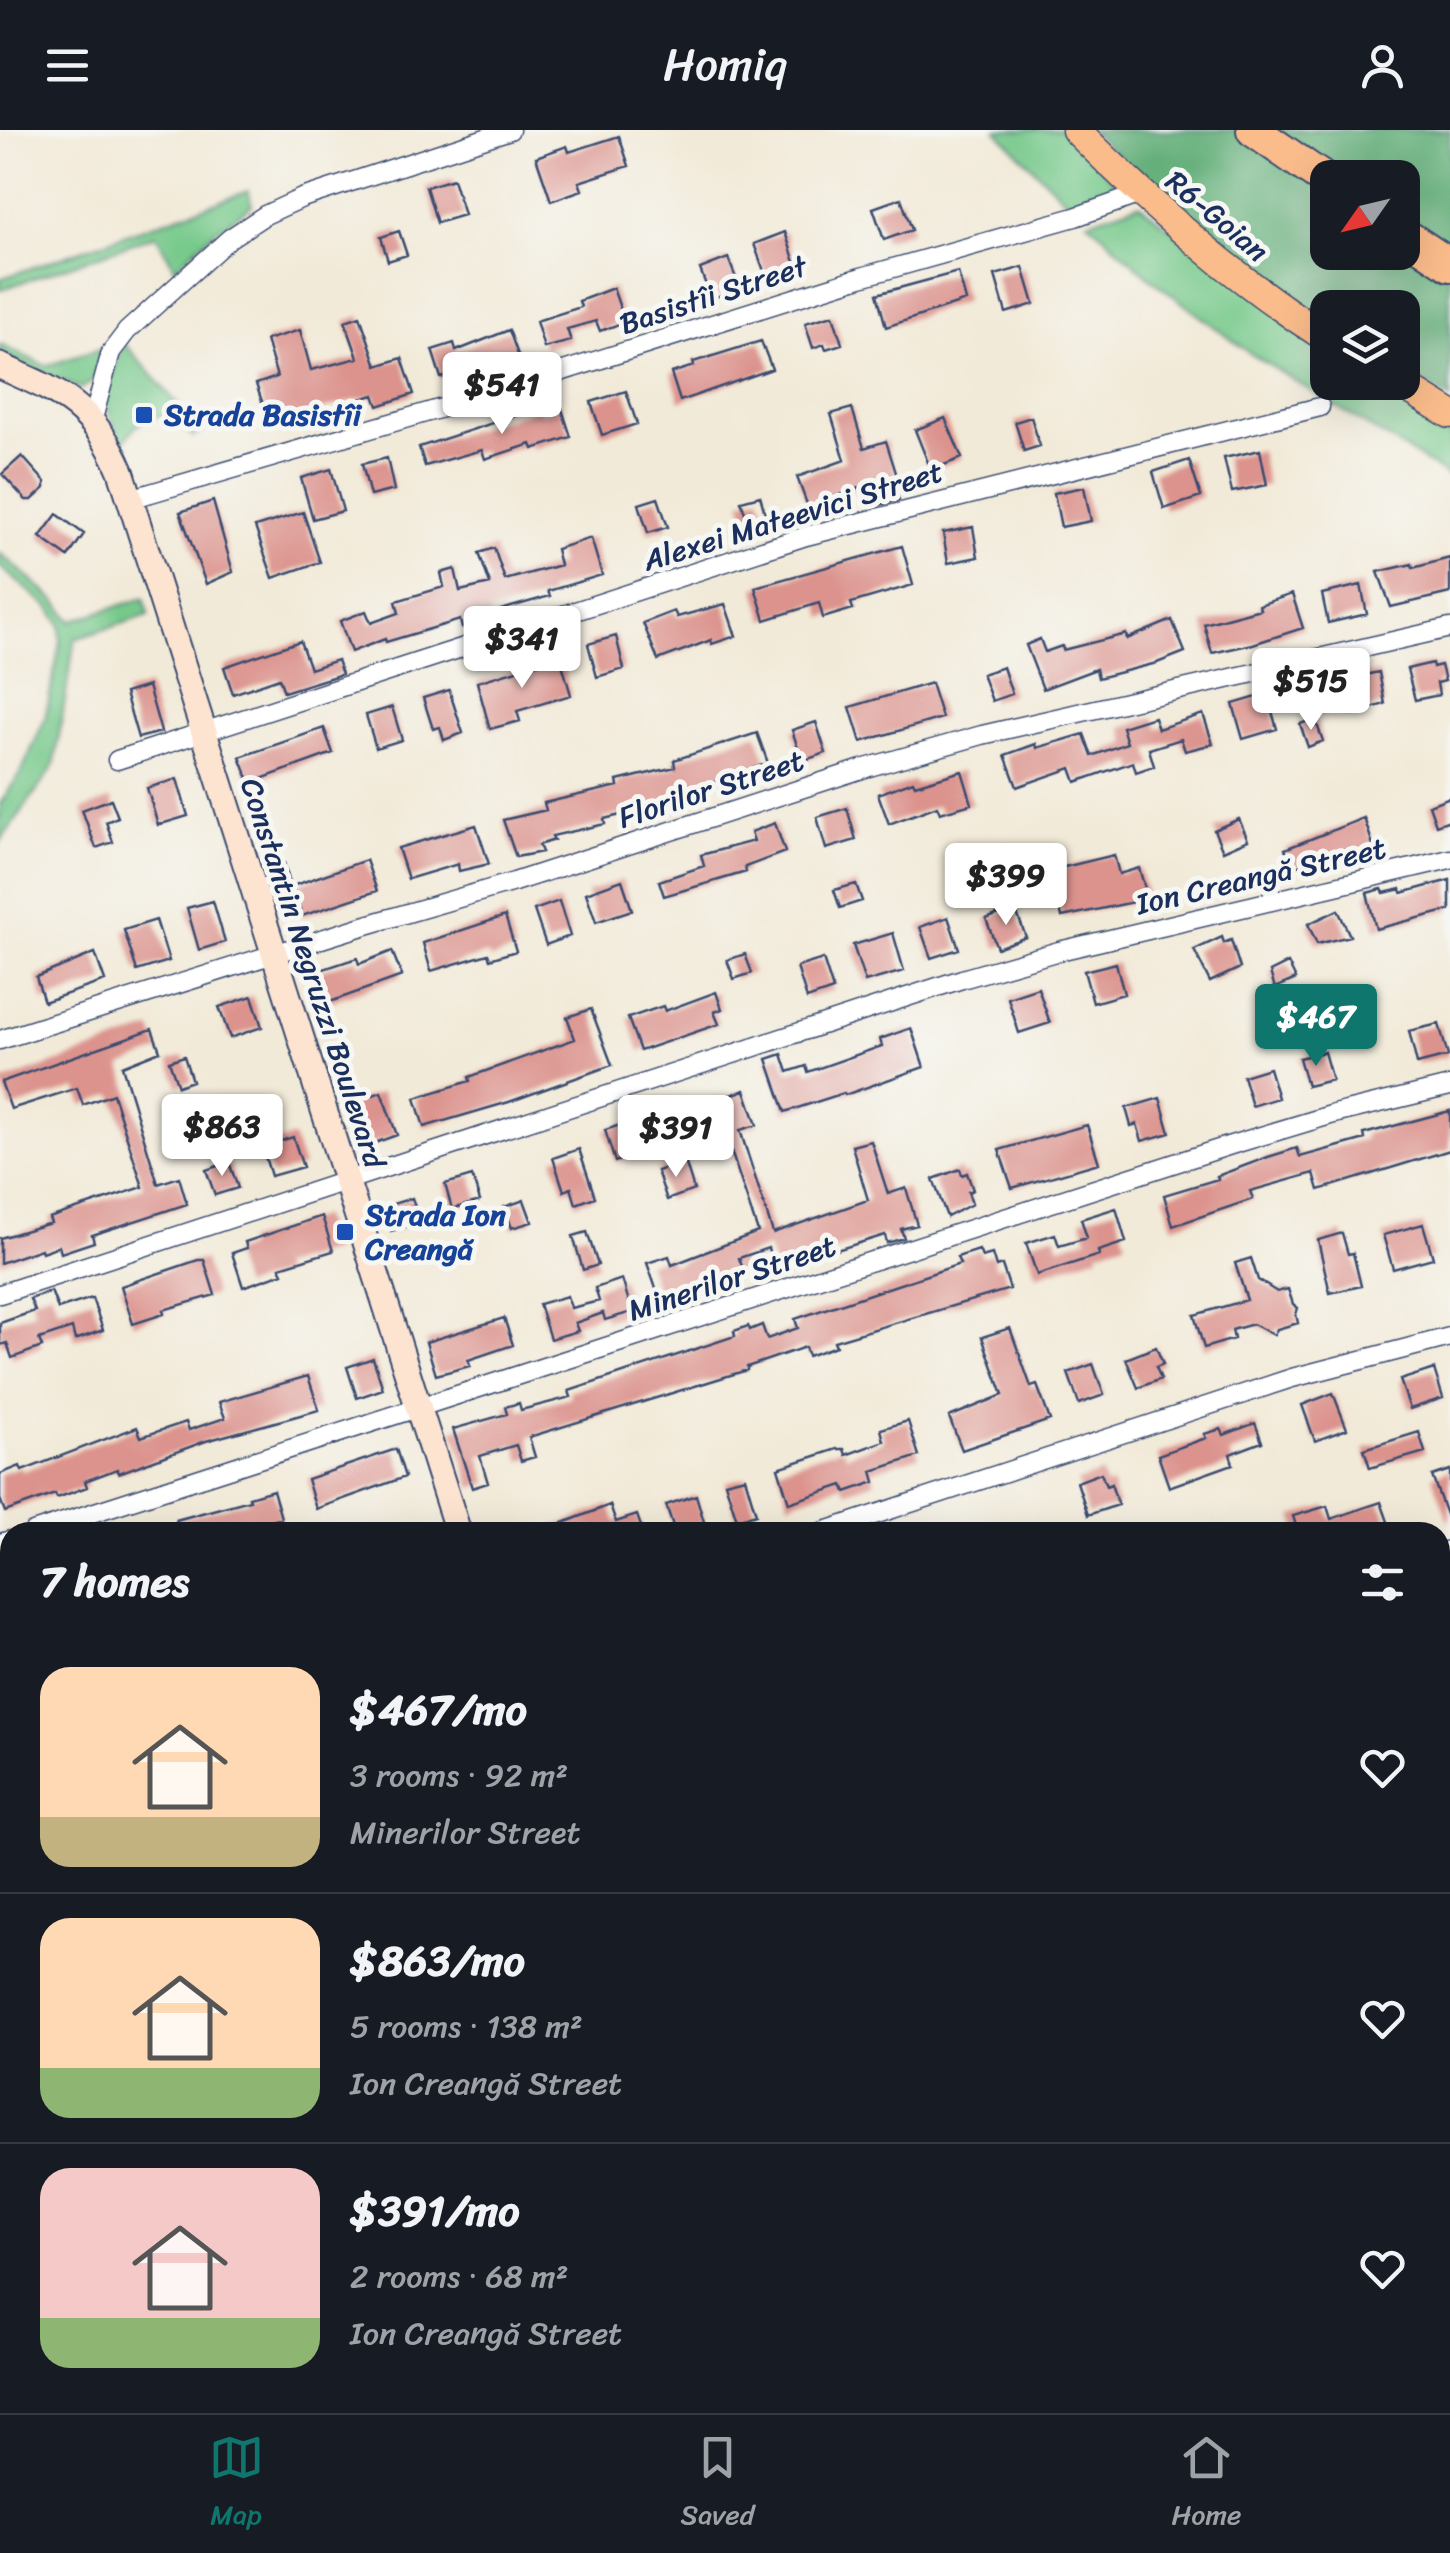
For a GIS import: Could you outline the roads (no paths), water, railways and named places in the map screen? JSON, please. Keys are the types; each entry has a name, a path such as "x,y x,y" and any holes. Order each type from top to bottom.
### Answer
{"highway":[{"path":"1253,130 1310,170"},
{"path":"1420,245 1450,265"}],"main road":[{"name":"R6-Goian","path":"1076,130 1213,259 1310,326"},
{"path":"1420,396 1450,414"}],"street":[{"path":"0,366 66,399 92,419 112,352 127,331 230,238 265,215 302,198 510,130"},
{"name":"Basistîi Street","path":"130,499 497,392 860,277 1075,217 1140,194"},
{"name":"Alexei Mateevici Street","path":"117,760 806,536 1320,407"},
{"name":"Constantin Negruzzi Boulevard","path":"92,419 113,452 130,499 455,1522"},
{"name":"Florilor Street","path":"0,1040 982,734 1450,628"},
{"name":"Ion Creangă Street","path":"0,1294 962,979 1450,859"},
{"name":"Minerilor Street","path":"64,1522 1231,1145 1334,1114 1450,1086"},
{"path":"853,1522 1274,1384 1450,1338"}],"place":[{"name":"Strada Basistîi","path":"144,415"},
{"name":"Strada Ion Creangă","path":"345,1232"}]}
